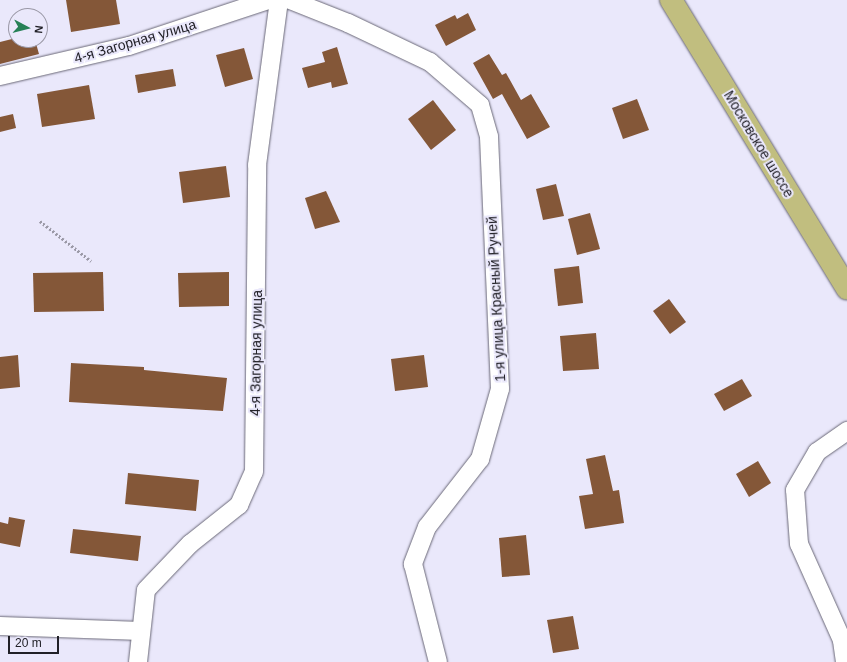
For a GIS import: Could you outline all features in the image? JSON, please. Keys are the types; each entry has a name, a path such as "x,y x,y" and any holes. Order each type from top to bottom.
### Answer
{"main road":[{"name":"Московское шоссе","path":"671,0 847,288"}],"street":[{"name":"4-я Загорная улица","path":"0,76 129,46 268,0"},
{"name":"4-я Загорная улица","path":"138,662 146,590 190,544 239,506 254,472 257,165 279,0"},
{"name":"1-я улица Красный Ручей","path":"290,0 348,23 430,62 480,105 489,137 500,389 480,458 426,527 413,564 438,662"},
{"path":"845,662 842,640 799,544 795,490 817,452 847,432"},
{"path":"0,626 142,631"}],"path":[{"path":"40,221 91,261"}],"building":[{"path":"66,0 116,0 120,24 71,32"},
{"path":"468,13 476,30 446,46 435,25 455,15 457,19"},
{"path":"8,40 8,48 37,48 39,54 0,64 0,42"},
{"path":"337,47 348,84 332,88 331,82 308,88 302,68 325,62 322,52"},
{"path":"244,48 253,79 225,87 216,55"},
{"path":"489,54 502,75 506,73 521,100 531,94 550,127 527,139 502,94 493,99 473,63"},
{"path":"173,69 176,86 138,93 135,75"},
{"path":"89,85 95,119 42,127 37,94"},
{"path":"637,99 649,130 623,139 612,108"},
{"path":"433,100 456,130 431,150 408,119"},
{"path":"13,114 16,128 0,132 0,117"},
{"path":"226,166 230,197 183,203 179,172"},
{"path":"556,184 564,216 543,220 536,189"},
{"path":"326,191 340,222 315,229 305,198"},
{"path":"590,213 600,249 577,255 568,219"},
{"path":"579,266 583,303 558,306 554,269"},
{"path":"103,272 104,311 34,312 33,273"},
{"path":"229,272 229,306 179,307 178,273"},
{"path":"669,299 686,322 670,334 653,311"},
{"path":"596,333 599,369 563,371 560,336"},
{"path":"18,355 20,387 0,389 0,357"},
{"path":"424,355 428,387 395,391 391,359"},
{"path":"71,363 144,367 144,370 227,378 223,411 69,402"},
{"path":"742,379 752,396 724,411 714,394"},
{"path":"605,455 613,491 619,490 624,523 585,529 579,496 593,494 586,459"},
{"path":"758,461 771,483 749,497 736,474"},
{"path":"128,473 199,480 196,511 125,504"},
{"path":"9,517 25,520 20,547 0,543 0,522 8,524"},
{"path":"73,529 141,536 138,561 70,553"},
{"path":"526,535 530,575 502,577 499,538"},
{"path":"573,616 579,649 553,653 547,620"}]}
